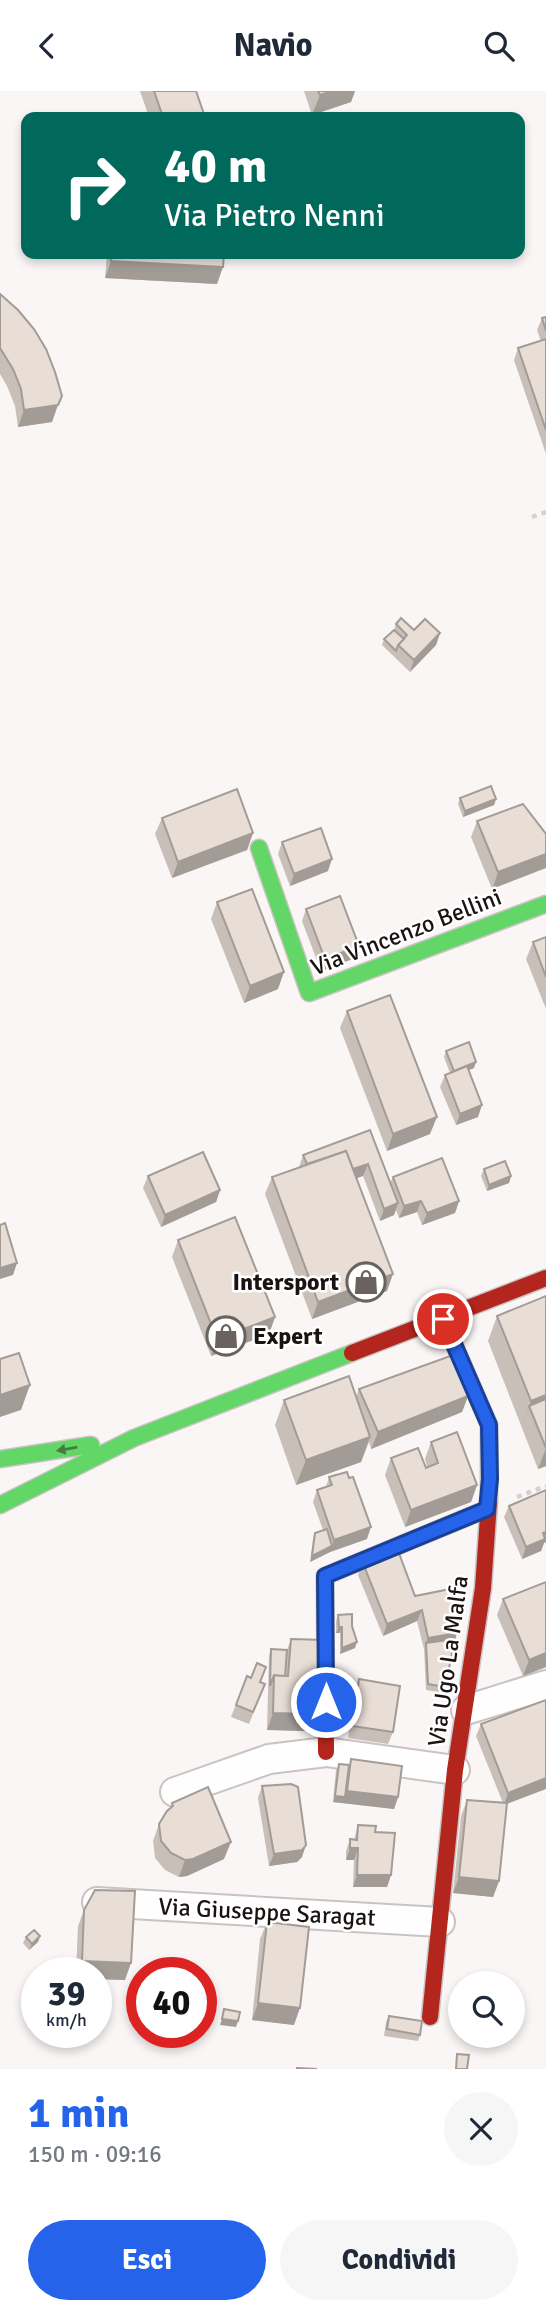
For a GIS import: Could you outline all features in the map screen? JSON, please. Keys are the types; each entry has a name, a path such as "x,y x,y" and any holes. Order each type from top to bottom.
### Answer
{"street":[{"name":"Via Vincenzo Bellini","path":"260,848 309,993 546,904"},
{"path":"0,1505 134,1438 546,1278"},
{"name":"Via Ugo La Malfa","path":"430,2017 455,1770 484,1588 490,1479 489,1425 443,1319"},
{"path":"0,1459 134,1438"},
{"path":"29,1489 42,1474 41,1463 33,1455"},
{"path":"326,1752 325,1576 487,1509"},
{"path":"466,1710 546,1685"},
{"path":"175,1792 269,1759 326,1752 455,1770"},
{"name":"Via Giuseppe Saragat","path":"93,1901 440,1922"}],"path":[{"path":"532,517 546,512"}],"building":[{"path":"154,91 196,91 203,112 161,112"},
{"path":"111,259 224,259 223,267"},
{"path":"0,294 34,329 46,349 62,396 58,405 24,410 21,389 0,348"},
{"path":"546,339 546,430 518,348"},
{"path":"401,618 414,630 425,619 440,633 414,660 398,645 407,635 396,624"},
{"path":"394,630 404,639 396,651 384,639"},
{"path":"491,786 496,799 465,811 460,798"},
{"path":"237,789 253,833 178,862 162,818"},
{"path":"523,804 546,834 546,854 498,872 477,821"},
{"path":"321,828 332,859 294,874 282,842"},
{"path":"252,889 284,972 250,986 217,902"},
{"path":"340,896 359,946 325,959 306,909"},
{"path":"546,937 546,977 533,942"},
{"path":"390,995 437,1117 393,1134 347,1011"},
{"path":"469,1042 476,1062 454,1071 446,1051"},
{"path":"467,1066 482,1105 460,1114 445,1075"},
{"path":"370,1130 398,1203 384,1209 368,1164 353,1169 346,1151 307,1164 303,1155"},
{"path":"346,1151 393,1274 318,1302 272,1177"},
{"path":"203,1152 220,1190 165,1215 148,1176"},
{"path":"442,1158 459,1201 427,1213 421,1201 404,1206 393,1177"},
{"path":"505,1161 511,1176 489,1185 484,1169"},
{"path":"235,1217 275,1317 217,1339 178,1240"},
{"path":"5,1223 17,1263 0,1268 0,1225"},
{"path":"546,1296 546,1395 531,1401 497,1316"},
{"path":"19,1353 30,1385 0,1395 0,1359"},
{"path":"453,1355 468,1396 378,1432 359,1389"},
{"path":"349,1376 370,1437 306,1460 284,1400"},
{"path":"546,1399 546,1448 529,1406"},
{"path":"457,1432 477,1485 411,1510 391,1458 418,1448 426,1468 438,1463 431,1442"},
{"path":"347,1472 349,1478 353,1477 371,1527 334,1540 317,1490 332,1485 329,1477"},
{"path":"546,1490 546,1532 543,1533 545,1539 526,1547 509,1506"},
{"path":"327,1529 332,1546 312,1556 315,1533"},
{"path":"397,1548 415,1596 455,1588 457,1633 428,1638 422,1610 387,1624 363,1563"},
{"path":"546,1582 546,1653 529,1660 503,1599"},
{"path":"352,1614 352,1626 357,1642 342,1648 342,1627 339,1627 338,1615"},
{"path":"291,1639 324,1640 323,1678 309,1677 308,1714 273,1713 274,1675 288,1676"},
{"path":"455,1639 445,1687 428,1684 426,1643"},
{"path":"271,1649 287,1650 285,1676 274,1675 270,1686"},
{"path":"257,1663 266,1667 260,1682 265,1684 253,1712 236,1705 247,1676 251,1678"},
{"path":"359,1679 400,1686 393,1732 352,1726"},
{"path":"309,1688 319,1688 319,1725 304,1725 308,1714"},
{"path":"546,1700 546,1778 508,1793 481,1724"},
{"path":"351,1759 402,1766 398,1797 347,1791"},
{"path":"339,1764 349,1765 345,1797 335,1796"},
{"path":"291,1784 298,1787 306,1845 302,1850 274,1854 262,1786"},
{"path":"208,1787 231,1842 185,1860 171,1853 161,1841 159,1824 173,1806 172,1803"},
{"path":"467,1800 507,1803 499,1881 459,1877"},
{"path":"358,1825 376,1826 375,1832 395,1833 391,1875 357,1875 358,1848 350,1848 350,1839 357,1840"},
{"path":"95,1890 135,1891 131,1957 126,1957 126,1963 112,1962 112,1957 82,1957 84,1910"},
{"path":"267,1922 309,1927 300,2008 258,2003"},
{"path":"34,1930 40,1936 32,1944 26,1937"},
{"path":"224,2009 240,2012 238,2021 222,2019"},
{"path":"389,2016 422,2021 420,2035 387,2029"},
{"path":"457,2054 469,2055 467,2069 456,2069"}],"traffic: fast":[{"path":"259,848 309,993 546,904"},
{"path":"443,1319 489,1425 489,1502"},
{"path":"0,1505 134,1438 352,1353"},
{"path":"0,1459 91,1445"}],"traffic: jam":[{"path":"352,1353 546,1278"},
{"path":"430,2017 455,1770 483,1588 489,1502"},
{"path":"326,1752 325,1576 487,1509"}],"place":[{"name":"Intersport","path":"366,1282"},
{"name":"Expert","path":"226,1336"}],"route":[{"path":"326,1702 325,1576 487,1509 490,1479 489,1425 443,1319"}]}
